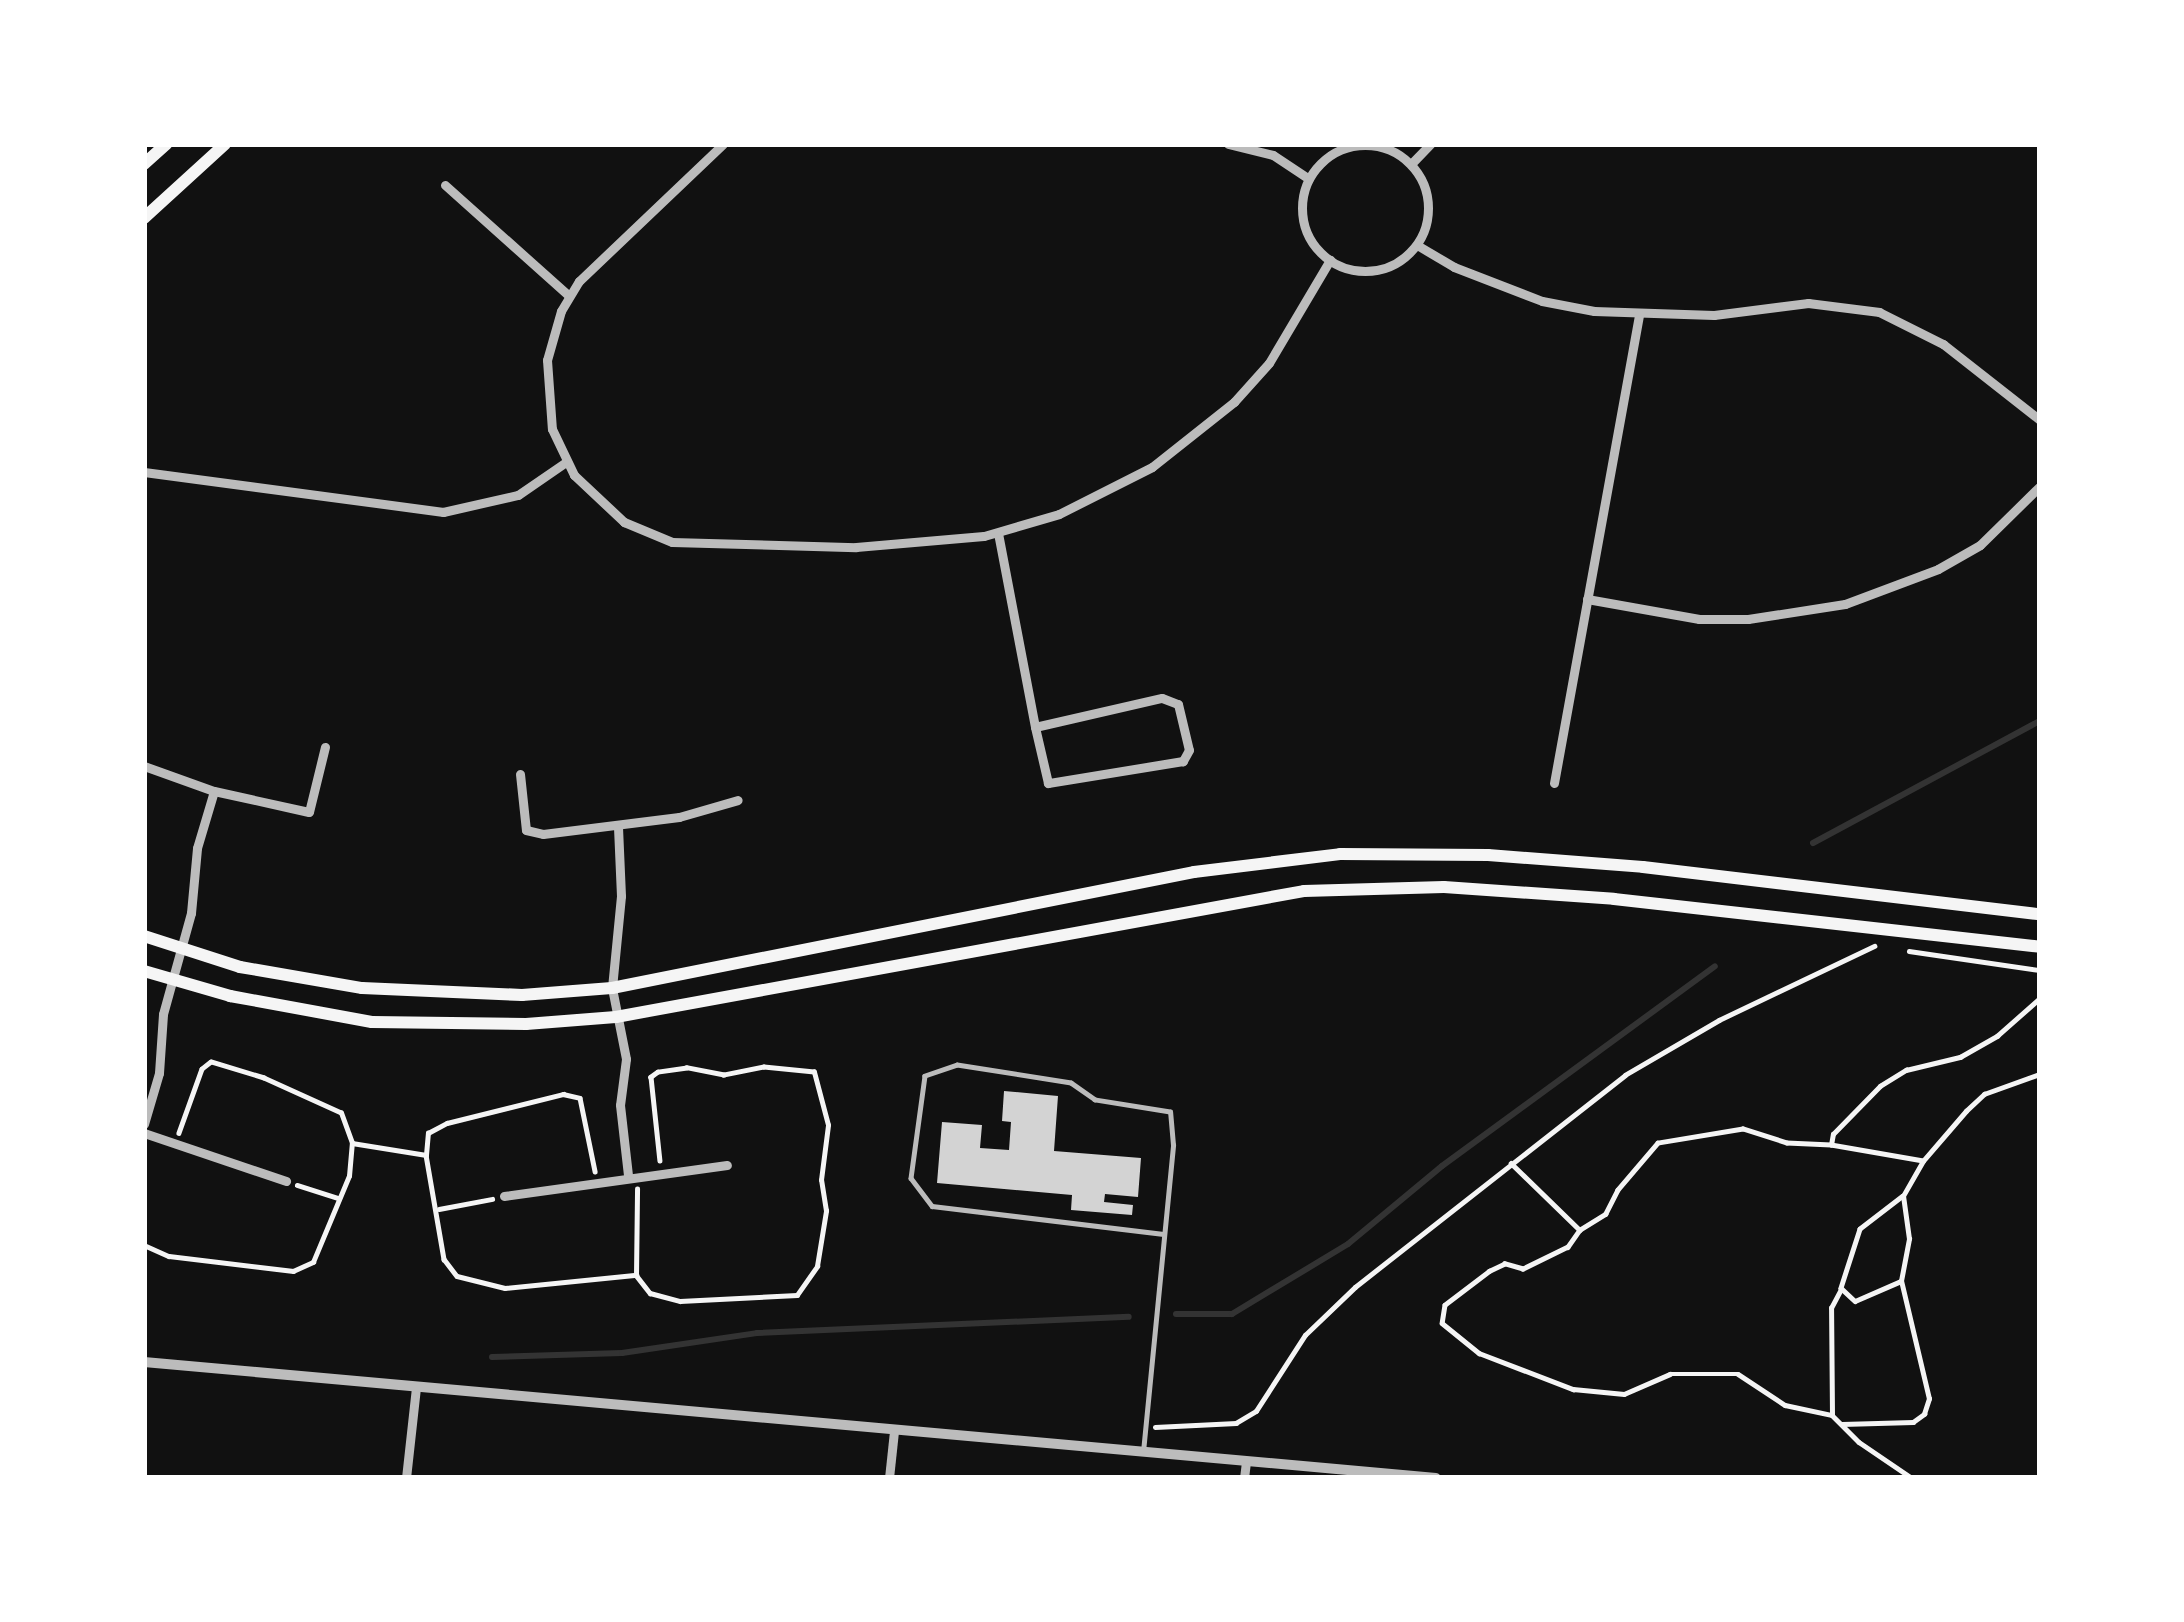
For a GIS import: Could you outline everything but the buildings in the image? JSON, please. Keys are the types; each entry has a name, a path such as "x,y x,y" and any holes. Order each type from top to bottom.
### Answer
{"main road":[{"path":"144,164 166,144"},
{"path":"144,218 225,144"},
{"path":"144,936 182,951 298,978 406,992 522,995 613,988 1194,872 1340,854 1488,855 1643,867 2040,914"},
{"path":"144,971 172,982 372,1022 526,1024 616,1017 1304,891 1444,887 1614,899 2040,947"}],"street":[{"path":"723,144 590,268 569,296 550,344 545,377 552,429 566,462 585,489 624,522 688,545 856,547 998,533 1107,493 1195,437 1269,363 1330,260"},
{"path":"1228,144 1273,155 1309,179"},
{"path":"1412,164 1430,144"},
{"path":"1351,146 1388,146 1412,164 1429,204 1417,245 1403,259 1366,271 1330,260 1307,232 1303,196 1309,179 1334,153 1351,146"},
{"path":"445,185 569,296"},
{"path":"1417,245 1454,267 1542,301 1639,315 1714,315 1808,303 1879,313 1943,344 2040,421"},
{"path":"1554,783 1639,315"},
{"path":"144,472 443,512 518,495 566,462"},
{"path":"1587,599 1699,619 1764,617 1845,604 1937,569 1980,544 2040,486"},
{"path":"998,533 1035,727 1045,777 1054,784 1189,756 1178,704 1168,698 1035,727"},
{"path":"144,766 214,791 309,812 325,747"},
{"path":"520,774 526,830 543,834 618,827 738,800"},
{"path":"214,791 197,848 182,951 144,1128 286,1181"},
{"path":"618,827 621,896 613,988 626,1059 620,1105 632,1175"},
{"path":"504,1196 727,1165"},
{"path":"144,1362 1436,1478"},
{"path":"406,1478 416,1388"},
{"path":"889,1478 894,1431"},
{"path":"1244,1478 1246,1462"}],"lane":[{"path":"1143,1452 1173,1144 1171,1112 1095,1100 1071,1083 956,1065 925,1076 910,1178 922,1199 945,1208 1162,1234"}],"path":[{"path":"1166,1427 1236,1423 1256,1411 1305,1335 1355,1287 1625,1075 1719,1020 1873,946 2040,970"},
{"path":"1831,1145 1832,1134 1880,1086 1906,1070 1960,1057 1997,1036 2040,998"},
{"path":"632,1175 636,1275 650,1293 680,1301 797,1294 817,1266 826,1211 821,1180 828,1125 814,1072 764,1067 724,1075 687,1068 658,1072 652,1077 661,1172"},
{"path":"1832,1414 1831,1308 1860,1229 1903,1196 1923,1161 1984,1094 2040,1074"},
{"path":"597,1180 580,1098 563,1094 428,1132 427,1181 439,1209 444,1259 457,1276 506,1288 636,1275"},
{"path":"1912,1478 1832,1414 1785,1405 1738,1374 1670,1374 1624,1394 1573,1389 1479,1353 1442,1324 1444,1305 1490,1271 1505,1264 1523,1269 1568,1247 1580,1230 1606,1214 1618,1190 1658,1143 1743,1129 1786,1143 1831,1145 1923,1161"},
{"path":"352,1142 426,1154"},
{"path":"1511,1163 1580,1230"},
{"path":"286,1181 340,1199"},
{"path":"439,1209 504,1196"},
{"path":"1842,1424 1913,1422 1924,1414 1927,1386 1901,1281 1910,1238 1903,1196"},
{"path":"1841,1288 1855,1301 1901,1281"}],"waterway":[{"path":"1813,843 2040,721"},
{"path":"1176,1314 1232,1314 1348,1244 1442,1166 1715,966"},
{"path":"492,1357 622,1353 757,1333 1129,1317"}]}
